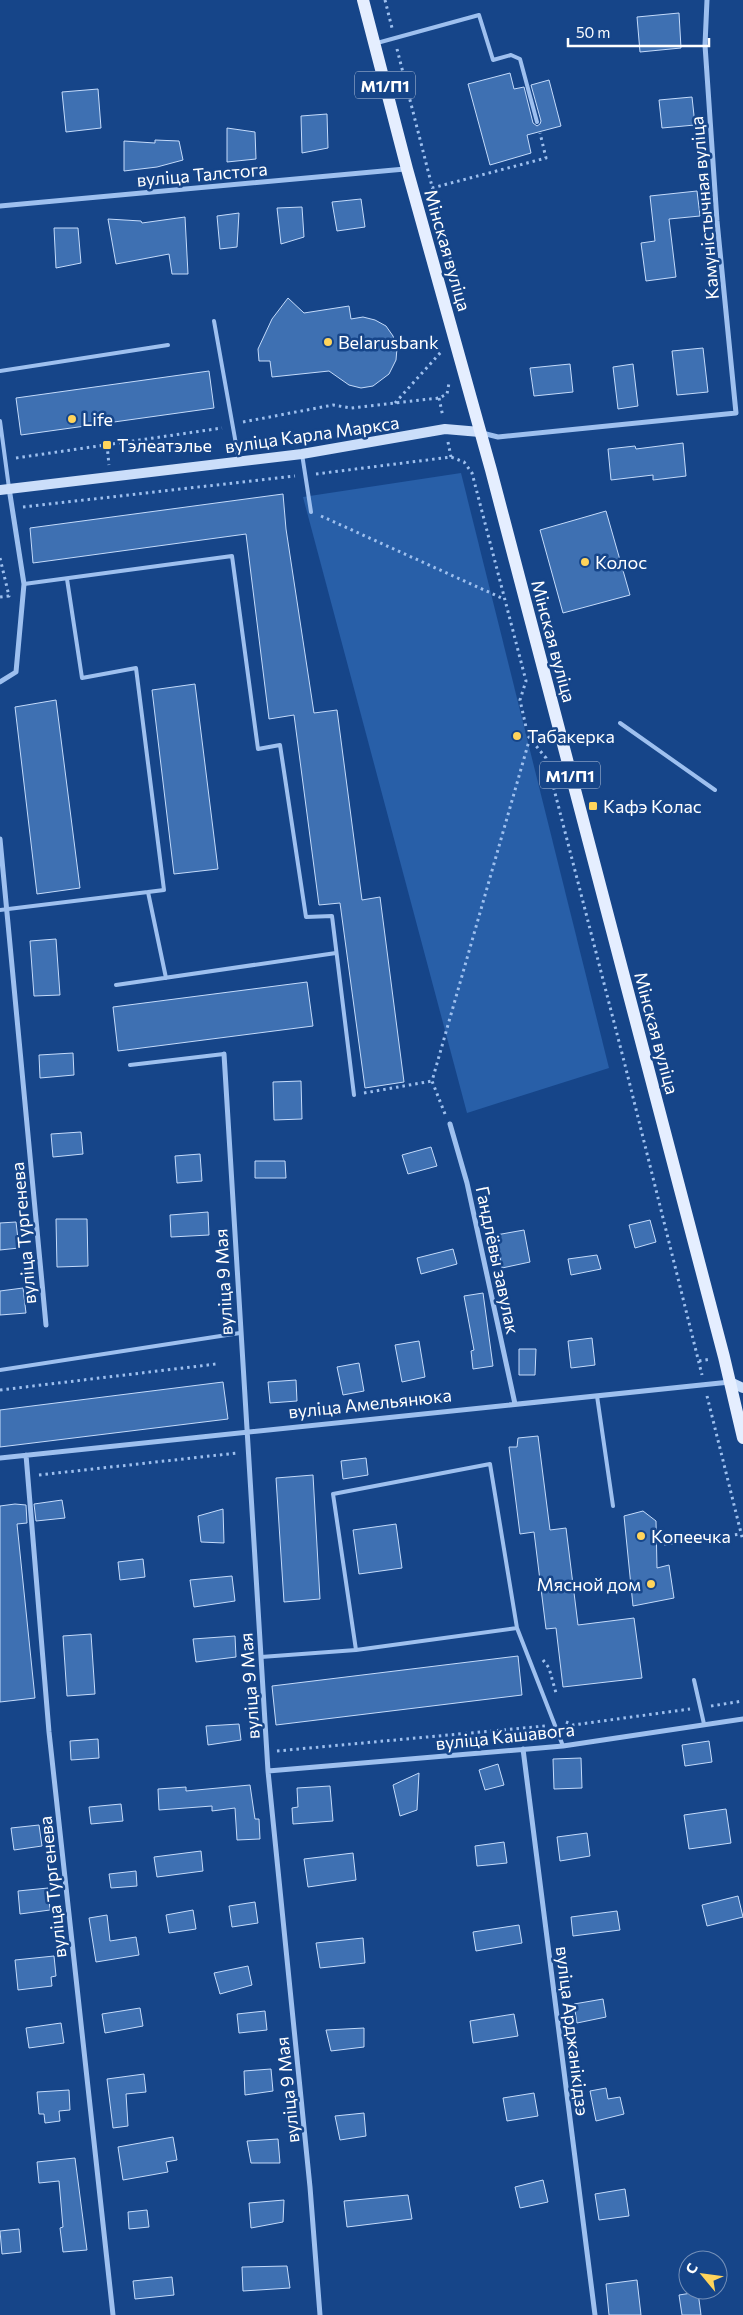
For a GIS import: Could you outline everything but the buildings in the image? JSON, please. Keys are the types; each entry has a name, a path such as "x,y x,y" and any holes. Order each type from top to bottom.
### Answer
{"main road":[{"name":"Мінская вуліца","path":"363,0 407,169 480,432 730,1382 743,1438"},
{"name":"вуліца Карла Маркса","path":"5,489 302,454 445,429 480,432"},
{"path":"730,1382 743,1388"}],"street":[{"name":"Камуністычная вуліца","path":"707,0 705,45 716,211 736,413"},
{"name":"вуліца Талстога","path":"0,206 407,169"},
{"path":"480,432 498,437 736,413"},
{"path":"0,682 16,672 24,584 12,509 5,489"},
{"name":"вуліца Тургенева","path":"0,839 46,1325"},
{"name":"вуліца 9 Мая","path":"224,1054 266,1752 310,2187 320,2315"},
{"name":"Гандлёвы завулак","path":"450,1124 466,1183 515,1404"},
{"name":"вуліца Амельянюка","path":"0,1458 730,1382"},
{"name":"вуліца Тургенева","path":"26,1455 49,1732 113,2315"},
{"name":"вуліца Кашавога","path":"268,1771 563,1746 743,1719"},
{"name":"вуліца Арджанікідзэ","path":"523,1750 595,2315"}],"lane":[{"path":"374,44 479,15 493,60 511,54 520,59 537,122"},
{"path":"214,320 239,461"},
{"path":"0,371 168,345"},
{"path":"736,413 743,412"},
{"path":"0,421 5,489"},
{"path":"302,454 311,512"},
{"path":"24,584 232,556 258,749 280,745 306,918 332,916 354,1095"},
{"path":"0,910 164,890 136,668 82,678 67,579"},
{"path":"620,723 715,790"},
{"path":"148,892 166,978"},
{"path":"116,985 336,953"},
{"path":"130,1065 224,1054"},
{"path":"0,1370 240,1333"},
{"path":"597,1396 614,1506"},
{"path":"356,1650 333,1494 490,1464 517,1628 563,1746"},
{"path":"261,1657 356,1650 517,1628"},
{"path":"694,1680 704,1724"}],"path":[{"path":"432,188 546,158 537,122"},
{"path":"395,402 441,352"},
{"path":"12,509 457,458 469,467 526,681 520,700 530,741 546,758 623,1055 743,1541"},
{"path":"311,512 505,599"},
{"path":"0,558 9,596 0,597"},
{"path":"450,1124 432,1081 530,741"},
{"path":"354,1095 432,1081"},
{"path":"0,1390 216,1364"},
{"path":"28,1476 247,1452"},
{"path":"664,1544 741,1534"},
{"path":"538,1655 549,1668 558,1702"},
{"path":"266,1752 555,1725 573,1725 743,1701"},
{"path":"563,1719 567,1724"}],"shaded area":[{"path":"461,473 609,1068 467,1113 303,497"}],"place":[{"name":"Belarusbank","path":"328,342"},
{"name":"Life","path":"72,419"},
{"name":"Тэлеатэлье","path":"107,445"},
{"name":"Колос","path":"585,562"},
{"name":"Табакерка","path":"517,736"},
{"name":"Кафэ Колас","path":"593,806"},
{"name":"Копеечка","path":"641,1536"},
{"name":"Мясной дом","path":"651,1584"}]}
